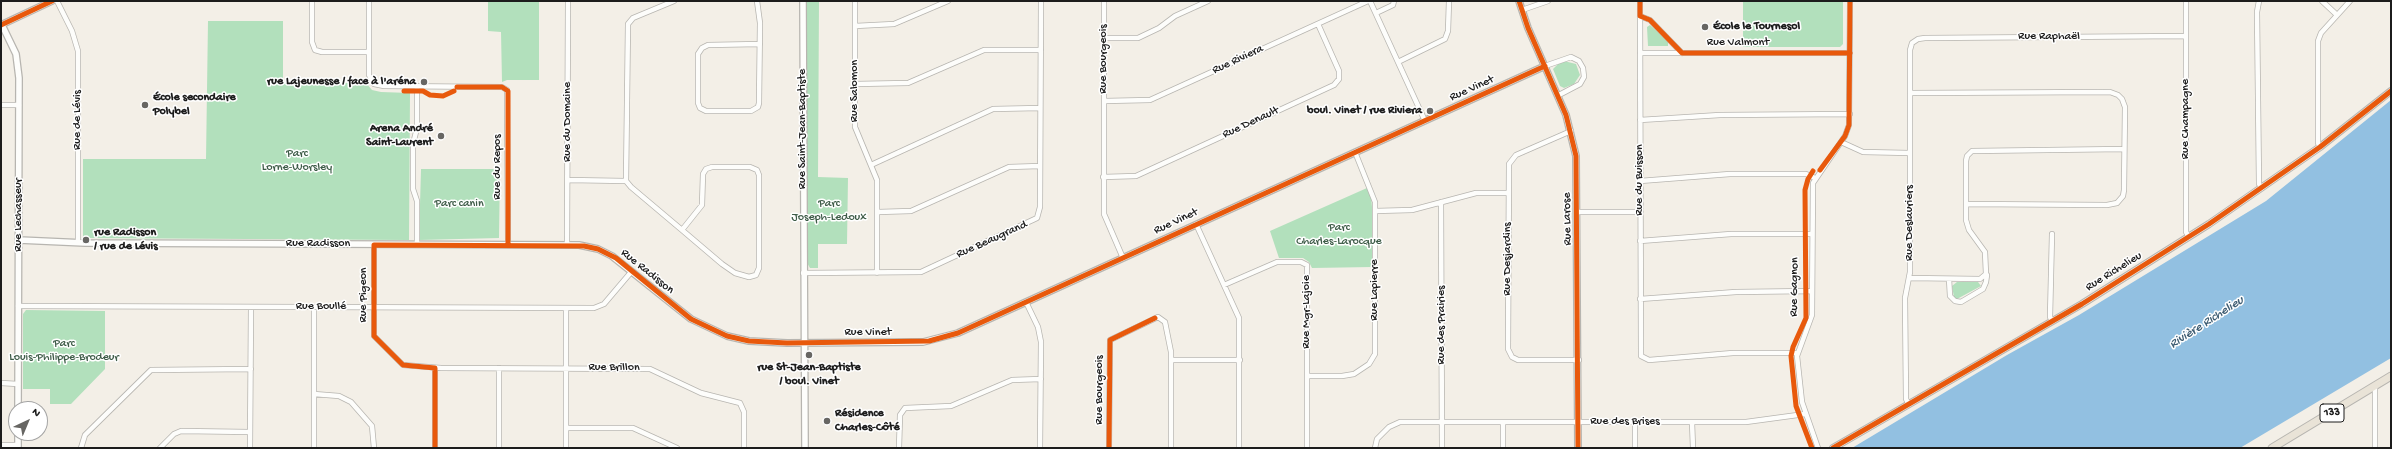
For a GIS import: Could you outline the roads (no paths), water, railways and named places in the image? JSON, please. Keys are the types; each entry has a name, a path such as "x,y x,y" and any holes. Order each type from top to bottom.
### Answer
{"main road":[{"name":"Rue Richelieu","path":"1834,448 1908,403 2052,322 2189,237 2320,147 2391,91"},
{"name":"133","path":"2272,448 2391,376"}],"street":[{"path":"2,25 52,1"},
{"name":"Rue de Lévis","path":"57,1 72,31 78,51 78,242"},
{"path":"312,1 312,42 316,50 322,52 369,52"},
{"path":"369,1 369,52 370,75 372,82 381,86 417,86 417,128 413,144 412,168 413,189 417,202 417,245"},
{"name":"Rue du Domaine","path":"568,1 568,244"},
{"path":"674,1 633,18 628,24 626,181 631,187 682,230 729,269 748,277 756,275 759,268 759,176 757,170 750,167 712,167 706,169 703,174 702,205 682,230"},
{"path":"757,1 760,23 760,44 759,102 757,108 751,111 706,111 700,108 698,103 698,54 702,48 708,44 760,44"},
{"name":"Rue Saint-Jean-Baptiste","path":"803,1 803,273 805,448"},
{"name":"Rue Salomon","path":"855,1 855,128 878,182 877,273"},
{"path":"855,26 894,24 948,1"},
{"name":"Rue Beaugrand","path":"803,273 877,273 923,271 1034,221 1040,211 1041,1"},
{"name":"Rue Bourgeois","path":"1104,1 1105,219 1123,258"},
{"path":"1104,38 1136,38 1160,28 1175,16 1208,1"},
{"name":"Rue Riviera","path":"1104,100 1150,100 1370,1 1425,120"},
{"path":"1376,13 1393,5 1394,1"},
{"path":"1398,62 1445,39 1448,31 1449,1"},
{"name":"Rue Larose","path":"1519,1 1545,66 1559,95 1571,131 1577,167 1579,360 1578,448"},
{"path":"1522,10 1548,1"},
{"name":"Rue du Buisson","path":"1640,1 1640,353 1642,358 1649,360 1733,353 1797,353"},
{"name":"Rue Gagnon","path":"1818,448 1805,414 1800,395 1797,353 1811,321 1812,190 1815,178 1848,130 1850,114 1850,1"},
{"name":"Rue Champagne","path":"2186,1 2186,232 2189,237"},
{"path":"2260,1 2257,12 2259,184 2262,188"},
{"path":"2322,1 2337,15"},
{"path":"2320,147 2318,143 2317,43 2321,33 2350,1"},
{"path":"1640,16 1650,20 1682,53"},
{"name":"Rue Denault","path":"1104,177 1136,176 1334,84 1339,79 1339,71 1318,24"},
{"name":"Rue Lechasseur","path":"2,25 18,63 18,401"},
{"name":"Rue Raphaël","path":"1914,42 1925,38 2186,36"},
{"name":"Rue Deslauriers","path":"1908,403 1906,399 1905,298 1910,278 1910,48 1914,42"},
{"path":"855,84 908,83 984,50 1041,50"},
{"name":"Rue Valmont","path":"1640,53 1850,53"},
{"path":"1545,66 1571,57 1579,61 1583,68 1584,77 1580,84 1559,95"},
{"name":"Rue Vinet","path":"804,343 929,342 952,335 1545,66"},
{"name":"Rue du Repos","path":"417,86 502,87 507,89 508,244"},
{"path":"1910,93 2110,92 2121,98 2124,107 2124,190 2119,201 2107,205 1966,204"},
{"path":"1,105 19,105"},
{"path":"871,165 993,109 1040,108"},
{"path":"1640,120 1720,115 1850,114"},
{"name":"Rue Desjardins","path":"1571,131 1511,158 1508,167 1509,354 1520,360 1579,360"},
{"path":"1841,142 1863,152 1910,153"},
{"path":"1949,279 1950,296 1954,301 1961,302 1983,290 1986,282 1987,271 1984,249 1967,226 1966,161 1971,152 1982,149 2124,149"},
{"name":"Rue Lapierre","path":"1307,376 1351,375 1365,368 1373,358 1375,346 1376,211 1373,192 1355,152"},
{"path":"878,212 911,211 1009,167 1040,166"},
{"path":"1640,181 1730,174 1806,174 1815,178"},
{"path":"568,180 626,181"},
{"path":"1376,211 1408,210 1476,193 1508,193"},
{"name":"Rue des Prairies","path":"1441,202 1442,448"},
{"path":"1578,212 1640,212"},
{"path":"1196,224 1239,318 1239,448"},
{"path":"1640,241 1731,234 1812,234"},
{"path":"2052,234 2050,317 2052,322"},
{"name":"Rue Radisson","path":"19,240 374,245 568,244 589,246 603,251 632,271 686,316 716,333 749,341 804,343"},
{"name":"Rue Pigeon","path":"374,245 374,334 378,342 403,365 435,368"},
{"name":"Rue Mgr-Lajoie","path":"1224,285 1274,263 1301,262 1306,264 1308,269 1307,448"},
{"name":"Rue Boullé","path":"18,306 594,308 602,305 632,271"},
{"path":"1910,278 1981,278 1987,271"},
{"path":"1640,299 1736,292 1812,291"},
{"path":"1026,302 1041,338 1040,448"},
{"path":"250,448 251,307"},
{"path":"314,307 314,448"},
{"path":"566,308 566,448"},
{"name":"Rue Bourgeois","path":"1109,448 1110,340 1150,320 1161,318 1167,332 1171,360"},
{"path":"1171,448 1171,360 1240,360"},
{"path":"434,448 435,368"},
{"name":"Rue Brillon","path":"435,368 648,369 701,393 736,402 741,405 744,412 744,448"},
{"path":"499,368 499,448"},
{"path":"81,448 85,435 150,370 251,369"},
{"path":"899,448 900,415 905,408 952,406 1012,380 1041,379"},
{"path":"1,383 18,384"},
{"path":"2375,386 2375,448"},
{"path":"314,394 339,396 351,402 372,426 374,448"},
{"name":"Rue des Brises","path":"1375,448 1377,439 1396,423 1762,421 1805,414"},
{"path":"1635,422 1635,448"},
{"path":"1692,422 1693,448"},
{"path":"1503,423 1503,448"},
{"path":"566,428 633,428 677,448"},
{"path":"160,448 179,432 250,432"},
{"path":"1,446 18,447"}],"water":[{"name":"Rivière Richelieu","path":"2391,100 2391,358 2240,448 1852,448 2007,355 2079,315 2266,201"}],"place":[{"name":"École le Tournesol","path":"1705,27"},
{"name":"rue Lajeunesse / face à l'aréna","path":"424,82"},
{"name":"École secondaire Polybel","path":"145,105"},
{"name":"boul. Vinet / rue Riviera","path":"1430,111"},
{"name":"Arena André Saint-Laurent","path":"441,136"},
{"name":"rue Radisson / rue de Lévis","path":"86,240"},
{"name":"rue St-Jean-Baptiste / boul. Vinet","path":"809,355"},
{"name":"Résidence Charles-Côté","path":"827,421"}],"park label":[{"name":"Parc Lorne-Worsley","path":"297,161"},
{"name":"Parc canin","path":"459,204"},
{"name":"Parc Joseph-Ledoux","path":"829,211"},
{"name":"Parc Charles-Larocque","path":"1339,235"},
{"name":"Parc Louis-Philippe-Brodeur","path":"64,351"}]}
